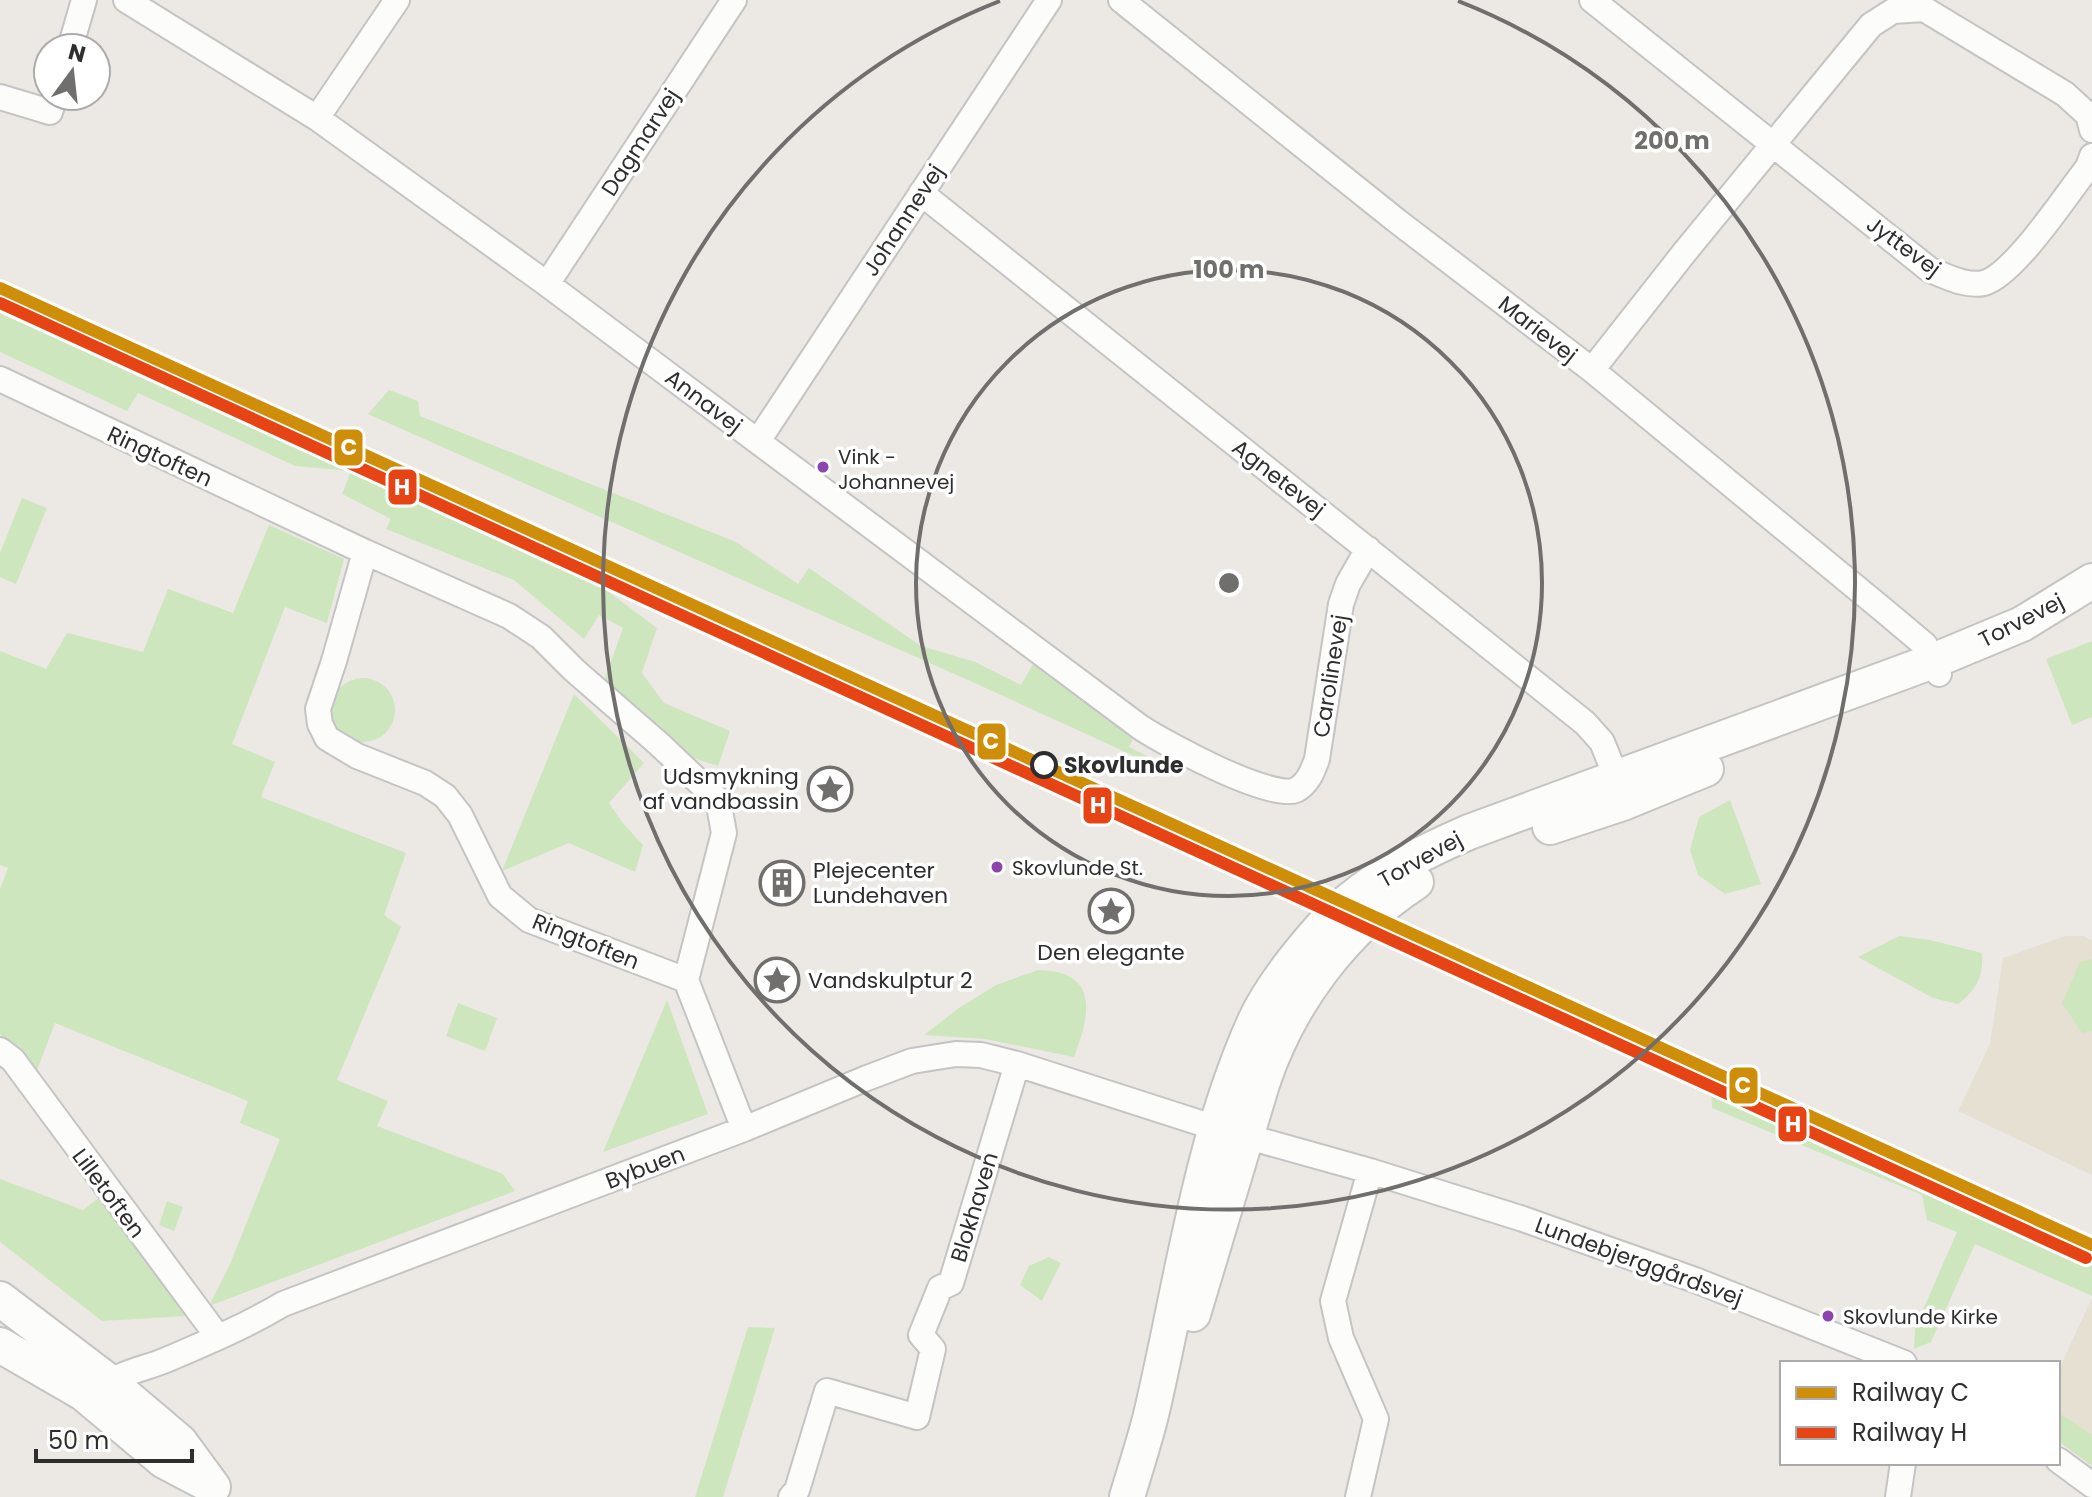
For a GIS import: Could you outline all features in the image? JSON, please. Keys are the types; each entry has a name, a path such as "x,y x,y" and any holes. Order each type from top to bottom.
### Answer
{"street":[{"path":"75,32 84,0"},
{"name":"Annavej","path":"126,0 317,118 547,284 1147,732 1246,780 1285,792"},
{"path":"317,118 397,0"},
{"name":"Dagmarvej","path":"547,284 734,0"},
{"name":"Johannevej","path":"758,441 1049,0"},
{"name":"Marievej","path":"1121,0 1397,221 1592,370 1925,645 1936,668"},
{"name":"Jyttevej","path":"1592,0 1930,270 1960,282 1984,283 2009,268 2088,167 2092,156"},
{"path":"1592,370 1871,25 1893,11 1924,9 2065,94 2088,115 2092,130"},
{"path":"0,97 32,107"},
{"name":"Agnetevej","path":"921,193 1585,723 1602,742 1617,779"},
{"name":"Ringtoften","path":"0,379 365,552 509,616 541,637 718,800 724,833 686,980 529,920 500,896 460,815 445,796 425,783 357,756 327,738 320,724 318,709 365,552"},
{"name":"Carolinevej","path":"1285,792 1298,789 1311,776 1317,759 1341,604 1348,584 1368,549"},
{"name":"Torvevej","path":"1127,1497 1151,1417 1174,1303 1231,1133 1303,994 1362,925 1413,884 1479,850 1623,803 1936,668 2022,624 2092,581"},
{"name":"Torvevej","path":"1139,1497 1231,1133 1256,1019 1284,975 1336,913 1389,873 1424,852 1469,832 2033,634 2092,603"},
{"path":"686,980 744,1129"},
{"name":"Lilletoften","path":"0,1050 13,1060 218,1337"},
{"name":"Bybuen","path":"100,1391 283,1304 744,1129 912,1061 956,1054 981,1055 1231,1133"},
{"name":"Blokhaven","path":"791,1497 797,1490 827,1391 917,1417 933,1349 921,1335 940,1288 951,1283 1017,1064"},
{"name":"Lundebjerggårdsvej","path":"1231,1133 1370,1171 1523,1219 1678,1274 1899,1361"},
{"path":"1358,1497 1376,1419 1341,1338 1333,1301 1370,1171"},
{"path":"0,1299 100,1391"},
{"path":"0,1345 100,1391 180,1442 220,1492"},
{"path":"2060,1461 2092,1485"},
{"path":"1898,1497 1903,1465"}],"shaded area":[{"path":"2065,936 2084,936 2092,941 2092,1175 1958,1111 1990,1044 2003,958"},
{"path":"2092,1298 2092,1435 2060,1413 2060,1367"}],"green space":[{"path":"0,301 562,557 657,628 642,673 664,703 730,731 718,766 671,751 603,684 623,628 599,615 584,639 514,580 386,529 391,519 342,494 351,471 295,466 138,393 127,411 0,352"},
{"path":"389,390 418,401 420,416 736,542 798,584 809,568 921,646 975,662 1021,685 1033,664 1135,734 1129,747 1167,766 1165,770 368,414"},
{"path":"22,498 47,508 16,584 0,577 0,553"},
{"path":"269,525 344,559 327,623 285,607 232,744 275,762 261,797 406,853 384,915 401,927 337,1080 388,1101 377,1126 503,1174 515,1191 209,1306 230,1264 280,1139 240,1123 248,1101 55,1023 36,1073 0,1034 0,889 8,868 0,865 0,651 46,669 67,633 143,652 168,589 233,613"},
{"path":"2092,641 2092,717 2072,725 2046,659"},
{"path":"363,678 375,680 386,687 393,698 393,722 386,733 375,740 363,742 351,740 340,733 333,722 331,710 333,698 340,687 351,680"},
{"path":"574,694 644,763 609,803 643,845 635,872 569,843 502,871"},
{"path":"1730,800 1761,884 1725,894 1698,875 1690,850 1699,817"},
{"path":"1899,936 1982,953 1980,975 1970,994 1958,1004 1933,998 1858,957"},
{"path":"2092,959 2092,1031 2082,1033 2062,1003 2080,962"},
{"path":"1038,970 1058,972 1081,986 1086,1010 1074,1057 985,1039 924,1035 996,985"},
{"path":"667,1000 708,1114 603,1152"},
{"path":"458,1003 497,1018 485,1051 446,1036"},
{"path":"1711,1086 2092,1262 2092,1296 1975,1244 1931,1342 1914,1349 1915,1328 1957,1232 1927,1220 1922,1195 1712,1108"},
{"path":"0,1179 83,1210 101,1196 186,1316 102,1321 0,1242"},
{"path":"167,1201 183,1207 174,1231 159,1225"},
{"path":"1049,1257 1061,1263 1042,1301 1020,1285 1029,1266"},
{"path":"748,1327 775,1328 723,1497 695,1497"},
{"path":"2060,1413 2092,1435 2092,1466 2060,1442"}],"rail line":[{"name":"C","path":"0,288 2092,1245"},
{"name":"H","path":"0,303 2086,1258"}],"place":[{"name":"Vink - Johannevej","path":"823,467"},
{"name":"Skovlunde","path":"1044,765"},
{"name":"Udsmykning af vandbassin","path":"830,789"},
{"name":"Skovlunde St.","path":"997,867"},
{"name":"Plejecenter Lundehaven","path":"782,883"},
{"name":"Den elegante","path":"1111,911"},
{"name":"Vandskulptur 2","path":"777,980"},
{"name":"Skovlunde Kirke","path":"1828,1316"}]}
